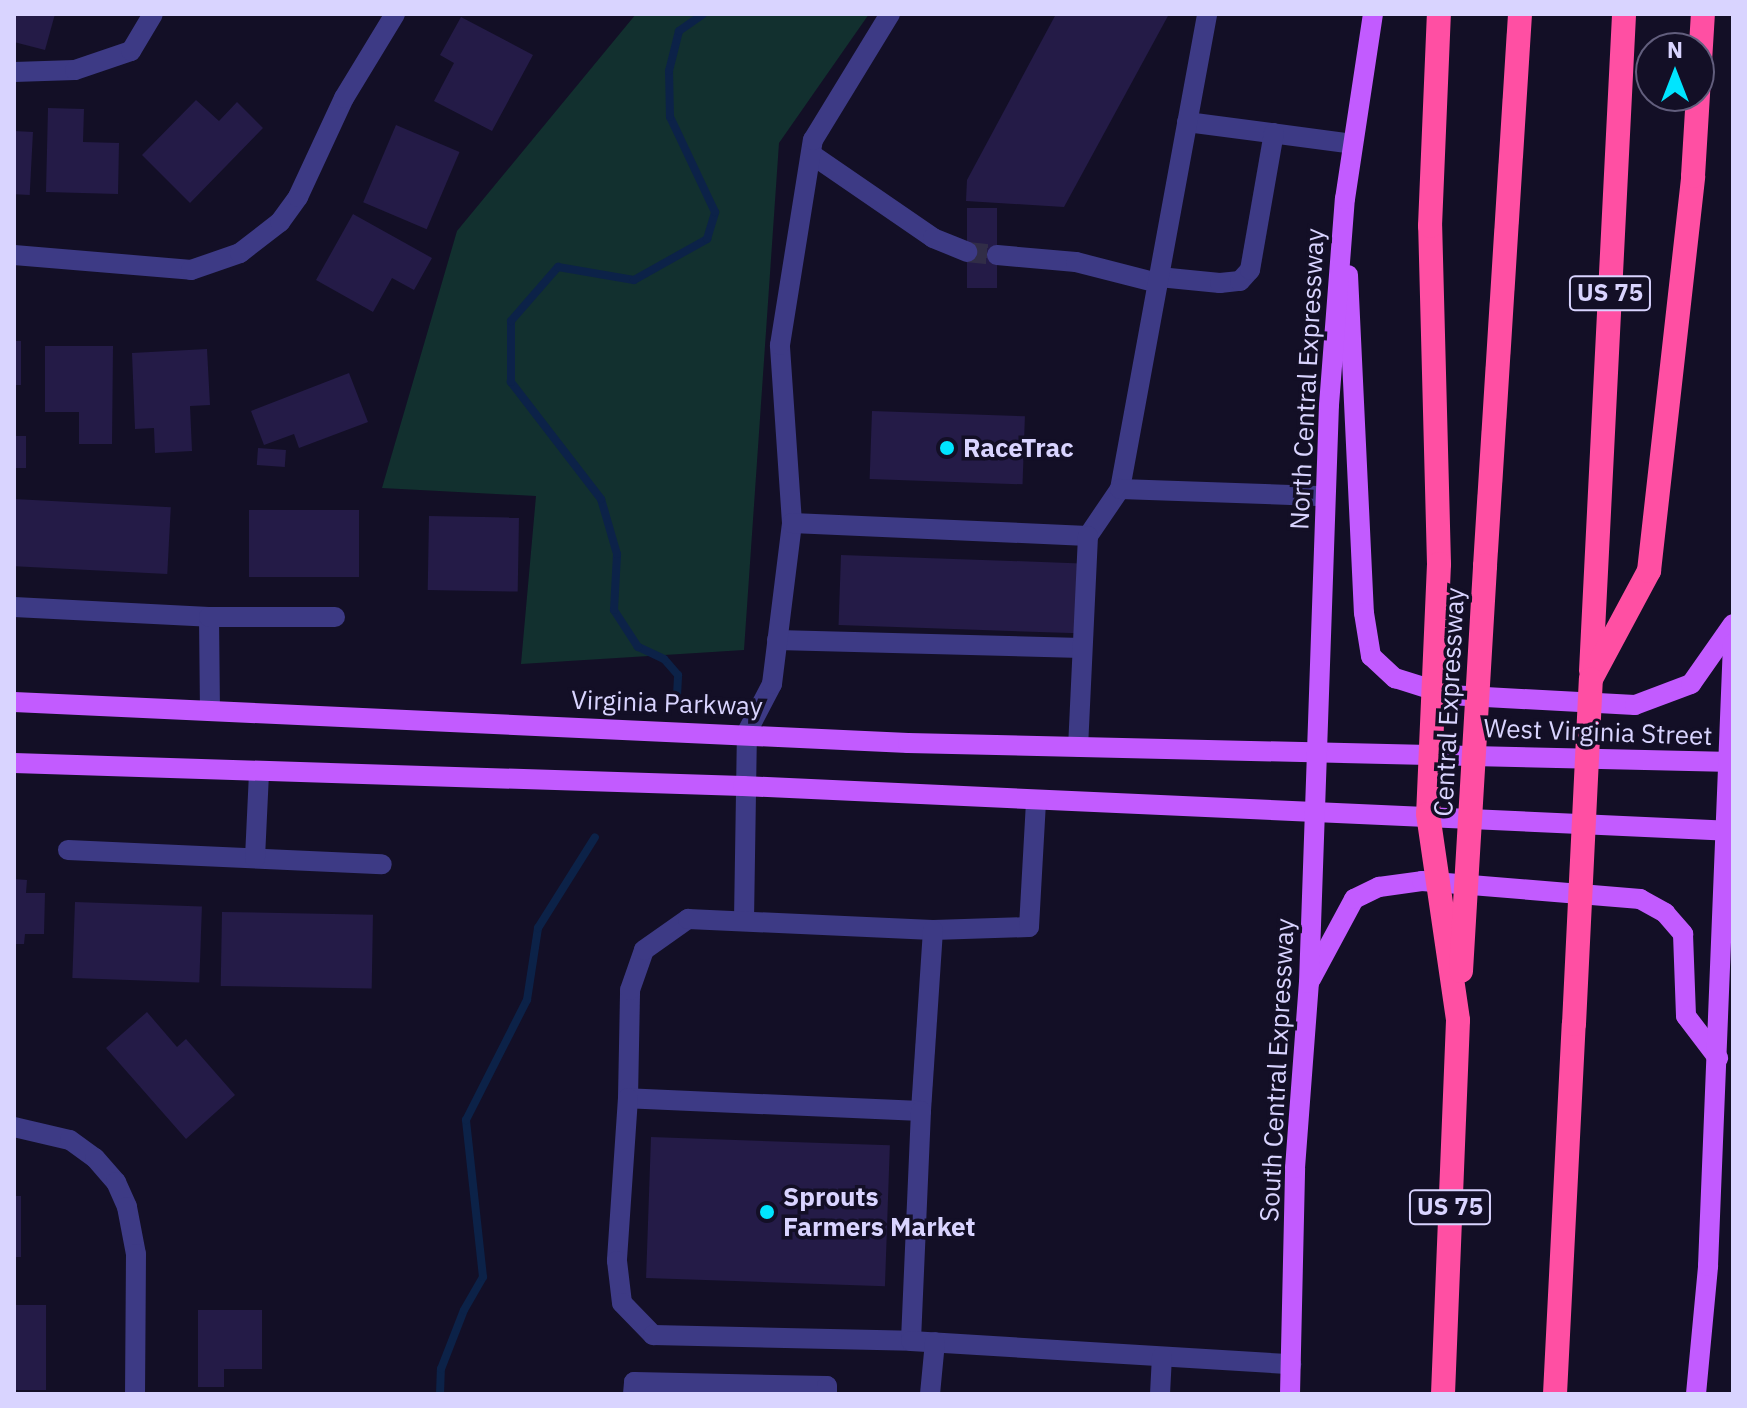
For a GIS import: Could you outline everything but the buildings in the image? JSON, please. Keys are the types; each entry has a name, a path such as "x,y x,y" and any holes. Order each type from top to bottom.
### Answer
{"highway":[{"path":"1439,14 1430,226 1439,564 1428,814 1458,1020"},
{"name":"Central Expressway","path":"1443,1394 1458,1020 1520,14"},
{"name":"US 75","path":"1555,1394 1624,14"},
{"path":"1591,679 1649,571 1693,176 1703,14"}],"main road":[{"name":"North Central Expressway","path":"1318,750 1325,496 1345,199 1373,14"},
{"path":"1345,199 1364,613 1371,656 1395,678 1449,695 1635,705 1691,684 1733,624"},
{"path":"1696,1394 1718,1058 1726,1004 1733,644"},
{"name":"Virginia Parkway","path":"14,702 1078,747 1318,750"},
{"name":"West Virginia Street","path":"1318,750 1731,762"},
{"name":"South Central Expressway","path":"1290,1394 1295,1168 1309,983 1318,750"},
{"path":"14,763 743,786 1315,809 1729,831"},
{"path":"1309,983 1354,899 1379,887 1422,881 1640,899 1665,913 1683,934 1686,1016 1718,1058"}],"street":[{"path":"14,72 75,70 131,51 153,14"},
{"path":"14,255 191,270 240,253 280,222 298,197 344,98 395,14"},
{"path":"744,920 743,786 747,732 772,684 792,523 780,345 813,140 890,14"},
{"path":"1078,747 1088,536 1120,489 1207,14"},
{"path":"1187,122 1353,144"},
{"path":"997,255 1076,262 1158,280 1240,281 1250,270 1274,133"},
{"path":"811,154 933,238 967,252"},
{"path":"1120,489 1325,496"},
{"path":"792,523 1088,536"},
{"path":"14,607 209,617 335,617"},
{"path":"209,617 210,711"},
{"path":"777,640 1082,648"},
{"path":"255,858 259,773"},
{"path":"1036,800 1029,927 933,930 688,919 644,950 630,990 628,1098 617,1261 622,1303 653,1335 935,1342 1291,1364"},
{"path":"68,850 382,864"},
{"path":"911,1341 933,930"},
{"path":"628,1098 921,1111"},
{"path":"14,1127 70,1140 116,1182 127,1207 136,1254 135,1394"},
{"path":"930,1394 935,1342"},
{"path":"1160,1394 1162,1357"},
{"path":"633,1394 634,1382 827,1386 827,1394"}],"green space":[{"path":"636,14 869,14 779,143 744,650 521,664 536,496 382,488 457,231"}],"waterway":[{"path":"677,696 678,675 664,659 638,647 614,610 617,554 601,499 511,382 511,321 558,267 634,280 707,239 715,212 670,117 669,71 679,31 703,14"},
{"path":"440,1394 441,1369 464,1310 483,1277 466,1120 527,1000 538,928 595,837"}],"tunnel":[{"path":"967,252 997,255"}],"place":[{"name":"RaceTrac","path":"947,448"},
{"name":"Sprouts Farmers Market","path":"767,1212"}]}
